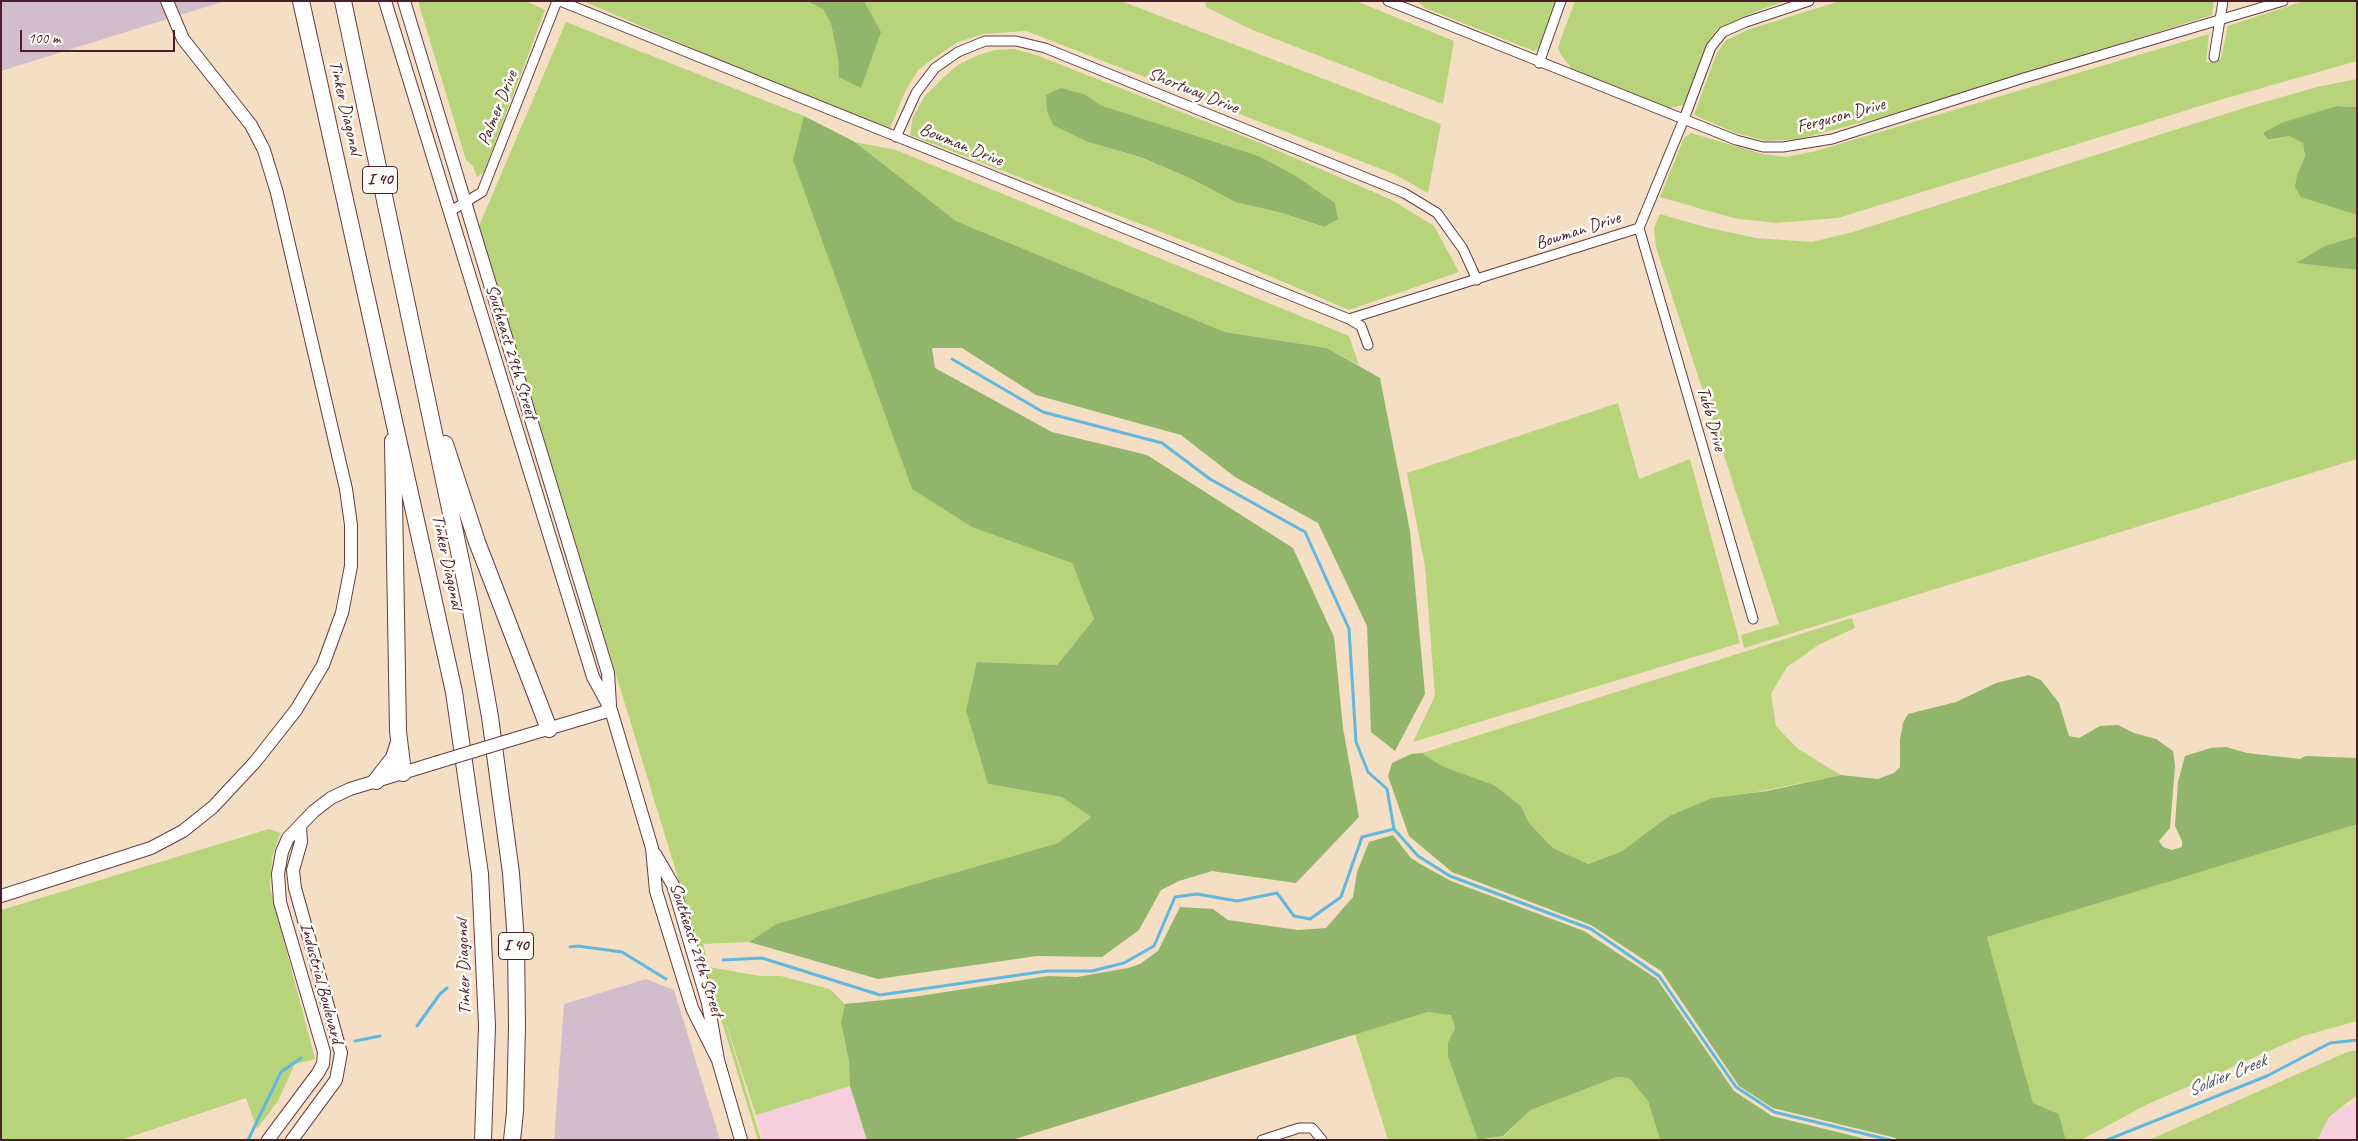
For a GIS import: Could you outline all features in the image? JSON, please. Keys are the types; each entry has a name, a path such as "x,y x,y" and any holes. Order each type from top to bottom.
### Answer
{"highway":[{"name":"Tinker Diagonal","path":"301,1 454,692 480,874 487,1026 483,1140"},
{"name":"Tinker Diagonal","path":"343,1 469,599 500,781 511,873 516,942 514,1140"},
{"path":"417,359 477,542 549,728"},
{"path":"393,414 399,743 403,773"},
{"path":"376,781 394,758 399,743"}],"main road":[{"path":"1,896 151,848 183,831 213,807 255,762 296,710 323,665 342,613 351,566 351,525 346,489 277,193 264,150 251,125 183,39 167,1"},
{"name":"Southeast 29th Street","path":"385,1 593,677 610,710 652,848 672,885 708,1003 718,1060 741,1140"},
{"name":"Southeast 29th Street","path":"404,1 608,673 610,710"},
{"name":"Industrial Boulevard","path":"268,1140 318,1073 324,1052 280,902 278,874 282,852 288,838 314,810 331,798 350,789 610,710"},
{"name":"Industrial Boulevard","path":"292,1140 336,1080 340,1067 341,1053 295,888 294,870 301,842 300,826"},
{"path":"301,972 317,967"}],"street":[{"name":"Palmer Drive","path":"449,212 482,192 559,1"},
{"name":"Bowman Drive","path":"559,1 1349,319 1361,326 1368,345"},
{"name":"Ferguson Drive","path":"1388,1 1399,3 1540,63 1736,140 1763,147 1806,144 1832,139 2024,78 2219,22 2283,1"},
{"path":"1540,63 1562,1"},
{"name":"Bowman Drive","path":"1349,319 1639,228 1684,119 1711,47 1723,32 1746,22 1809,1"},
{"path":"2214,57 2223,1"},
{"name":"Shortway Drive","path":"896,136 916,93 935,68 958,52 985,41 1016,41 1054,52 1404,193 1437,213 1463,249 1477,280"},
{"name":"Tubb Drive","path":"1639,228 1753,619"},
{"path":"1262,1140 1299,1128 1312,1128 1322,1140"}],"shaded area":[{"path":"1,1 225,1 1,71"},
{"path":"646,979 674,990 720,1140 554,1140 564,1004"},
{"path":"850,1086 867,1140 763,1140 756,1115"},
{"path":"2357,1101 2357,1140 2281,1140"}],"green space":[{"path":"418,1 526,1 545,10 484,172 477,177 473,166 466,160"},
{"path":"583,1 806,1 823,9 831,24 838,59 839,77 880,33 864,1 1121,1 1441,124 1428,193 1394,174 1026,31 984,34 958,42 934,58 918,70 905,92 888,133"},
{"path":"806,1 864,1 881,32 861,88 839,77 838,59 831,24 823,9"},
{"path":"1205,1 1356,1 1454,41 1443,104 1250,29 1206,7"},
{"path":"1417,1 1556,1 1542,47 1534,51 1425,8"},
{"path":"1575,1 1786,1 1762,9 1717,29 1708,42 1683,105 1669,108 1572,69 1561,55 1558,47"},
{"path":"1840,1 2214,1 2212,15 1901,112 1799,139 1766,141 1736,133 1694,115 1716,55 1725,41 1747,30"},
{"path":"2304,1 2357,1 2357,61 2223,99 1838,218 1775,223 1733,218 1660,197 1684,138 1691,133 1763,154 1786,157 1816,151 2209,34 2206,63 2221,58 2228,26"},
{"path":"566,22 804,116 794,160 912,489 1072,563 1094,619 1057,665 977,662 988,784 1062,797 1091,817 1058,843 776,924 749,942 703,944 709,967 760,976 781,976 830,989 845,1004 841,1024 849,1062 850,1086 756,1115 722,1011 761,1140 758,1140 479,226"},
{"path":"1014,49 1036,55 1258,142 1392,200 1434,226 1459,272 1349,310 1218,254 910,135 913,117 925,96 944,77 958,65 976,56 995,50","holes":["1086,95 1100,105 1259,156 1296,176 1335,203 1338,219 1323,227 1282,213 1235,202 1192,179 1139,157 1088,142"]},
{"path":"2357,79 2357,107 2343,106 2282,123 2263,133 2268,141 2289,136 2303,142 2305,156 2297,175 2322,203 2357,215 2357,236 2325,246 2297,263 2357,270 2357,459 1744,648 1741,635 1779,624 1656,247 1654,228 1660,214 1705,227 1756,238 1812,242 1853,232 2247,107 2317,87"},
{"path":"1061,88 1086,95 1100,105 1259,156 1296,176 1335,203 1338,219 1324,227 1282,213 1235,202 1192,179 1140,157 1088,142 1053,125 1047,111 1046,95"},
{"path":"2337,106 2357,107 2357,215 2301,197 2295,187 2297,175 2305,156 2303,143 2289,136 2268,140 2263,133 2281,123"},
{"path":"804,116 855,142 956,221 1225,332 1327,348 1380,378 1410,531 1425,694 1395,751 1371,732 1367,626 1318,523 1235,477 1181,435 1036,395 962,348 932,348 935,368 1052,432 1147,455 1293,548 1334,637 1343,728 1359,817 1296,883 1212,871 1179,881 1161,890 1139,930 1102,957 1037,956 878,979 749,942 776,924 1058,843 1091,817 1062,797 988,784 966,710 977,662 1057,665 1094,619 1072,563 972,527 912,489 793,160"},
{"path":"855,142 896,150 1349,336 1359,365 1327,348 1225,332 956,221"},
{"path":"2357,236 2357,270 2296,263 2325,246"},
{"path":"1618,403 1639,479 1690,459 1740,643 1413,742 1435,696 1425,567 1407,473"},
{"path":"1852,618 1855,628 1820,644 1787,667 1771,694 1776,726 1798,749 1841,775 1757,792 1712,798 1669,816 1622,851 1587,864 1553,848 1529,823 1521,806 1494,785 1442,766 1422,753"},
{"path":"2029,675 2041,680 2059,703 2069,736 2079,738 2100,726 2118,725 2134,733 2156,739 2173,751 2175,766 2170,828 2159,841 2163,847 2172,850 2182,847 2182,841 2175,826 2178,782 2185,756 2211,748 2226,747 2247,753 2300,759 2306,756 2357,758 2357,824 1987,937 2033,1103 2059,1114 2066,1140 1896,1140 1896,1138 1773,1108 1739,1086 1661,971 1591,925 1452,872 1409,836 1388,776 1392,763 1411,754 1422,753 1442,766 1494,785 1521,806 1529,823 1553,848 1588,864 1622,851 1669,816 1712,798 1767,791 1841,775 1878,779 1894,773 1900,767 1900,740 1903,723 1908,714 1956,702 1996,683"},
{"path":"2357,823 2357,1021 2303,1036 2146,1105 2081,1140 2066,1140 2059,1114 2033,1104 1987,937"},
{"path":"269,829 280,833 272,858 270,888 315,1059 295,1064 278,1101 257,1129 246,1098 121,1140 1,1140 1,910"},
{"path":"1393,835 1411,858 1451,881 1584,931 1657,979 1734,1091 1772,1116 1870,1140 1660,1140 1648,1101 1629,1078 1617,1077 1531,1110 1503,1136 1478,1140 1448,1057 1448,1042 1455,1028 1451,1015 1428,1012 1012,1140 867,1140 850,1086 849,1062 841,1023 845,1004 913,997 1048,976 1077,977 1128,968 1140,964 1158,951 1180,907 1213,909 1228,920 1298,930 1326,928 1353,897 1357,872 1369,842"},
{"path":"1428,1012 1451,1014 1455,1028 1448,1042 1448,1057 1478,1140 1388,1140 1355,1034"},
{"path":"2357,1050 2357,1095 2329,1117 2317,1140 2149,1140 2347,1052"},
{"path":"1617,1077 1629,1078 1648,1101 1660,1140 1485,1140 1504,1136 1531,1110"}],"waterway":[{"path":"952,359 1043,412 1162,443 1210,479 1305,532 1349,629 1356,742 1368,772 1387,789 1394,829 1418,856 1450,876 1591,929 1659,976 1736,1087 1774,1112 1890,1140"},
{"path":"723,960 762,958 880,995 1047,971 1092,971 1124,963 1154,946 1175,897 1197,894 1237,901 1277,893 1294,916 1310,919 1341,897 1362,837 1394,829"},
{"path":"570,947 578,946 622,952 666,979"},
{"path":"417,1026 440,994 447,988"},
{"path":"355,1041 380,1036"},
{"name":"Soldier Creek","path":"2107,1140 2267,1076 2330,1043 2357,1040"},
{"path":"248,1140 281,1072 301,1058"}]}
